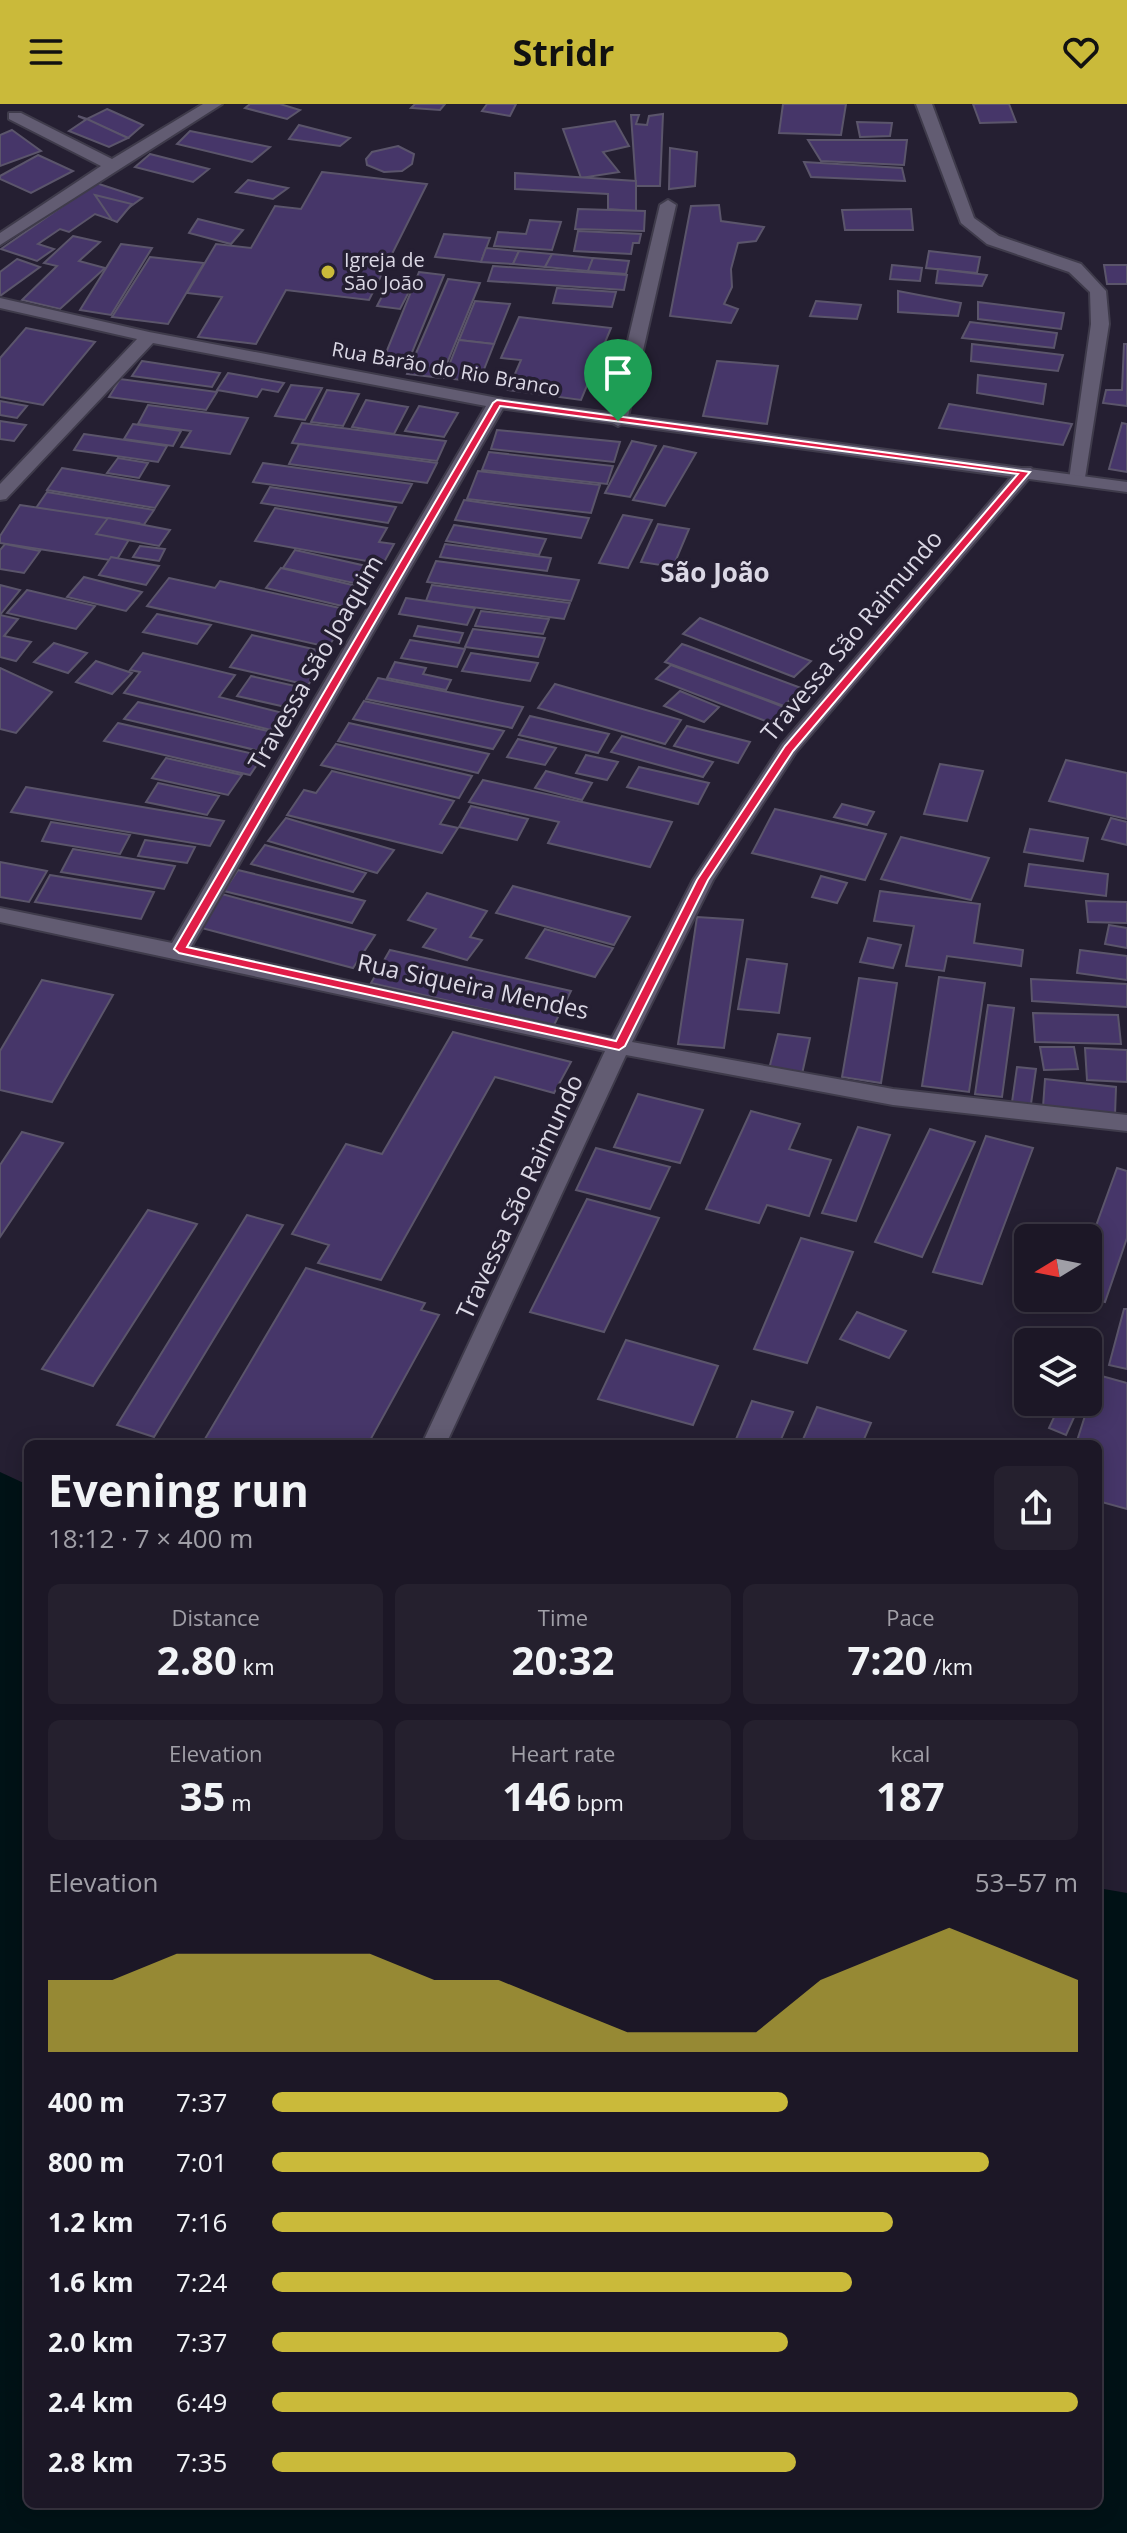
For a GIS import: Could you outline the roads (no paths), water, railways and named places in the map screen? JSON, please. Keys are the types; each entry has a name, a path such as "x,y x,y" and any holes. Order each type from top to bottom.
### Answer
{"street":[{"path":"0,240 214,104"},
{"path":"924,104 967,220 993,240 1075,268 1098,291 1100,324 1078,480"},
{"path":"15,116 112,166"},
{"path":"618,421 668,205"},
{"name":"Rua Barão do Rio Branco","path":"0,303 149,337 497,403 1127,487"},
{"path":"0,495 149,337"},
{"name":"Travessa São Joaquim","path":"179,949 497,403"},
{"name":"Travessa São Raimundo","path":"436,1440 619,1046 703,880 789,748 1025,472"},
{"name":"Rua Siqueira Mendes","path":"0,915 179,949 619,1046 894,1097 1127,1123"}],"place":[{"name":"Igreja de São João","path":"328,272"}],"district":[{"name":"São João","path":"715,573"}]}
